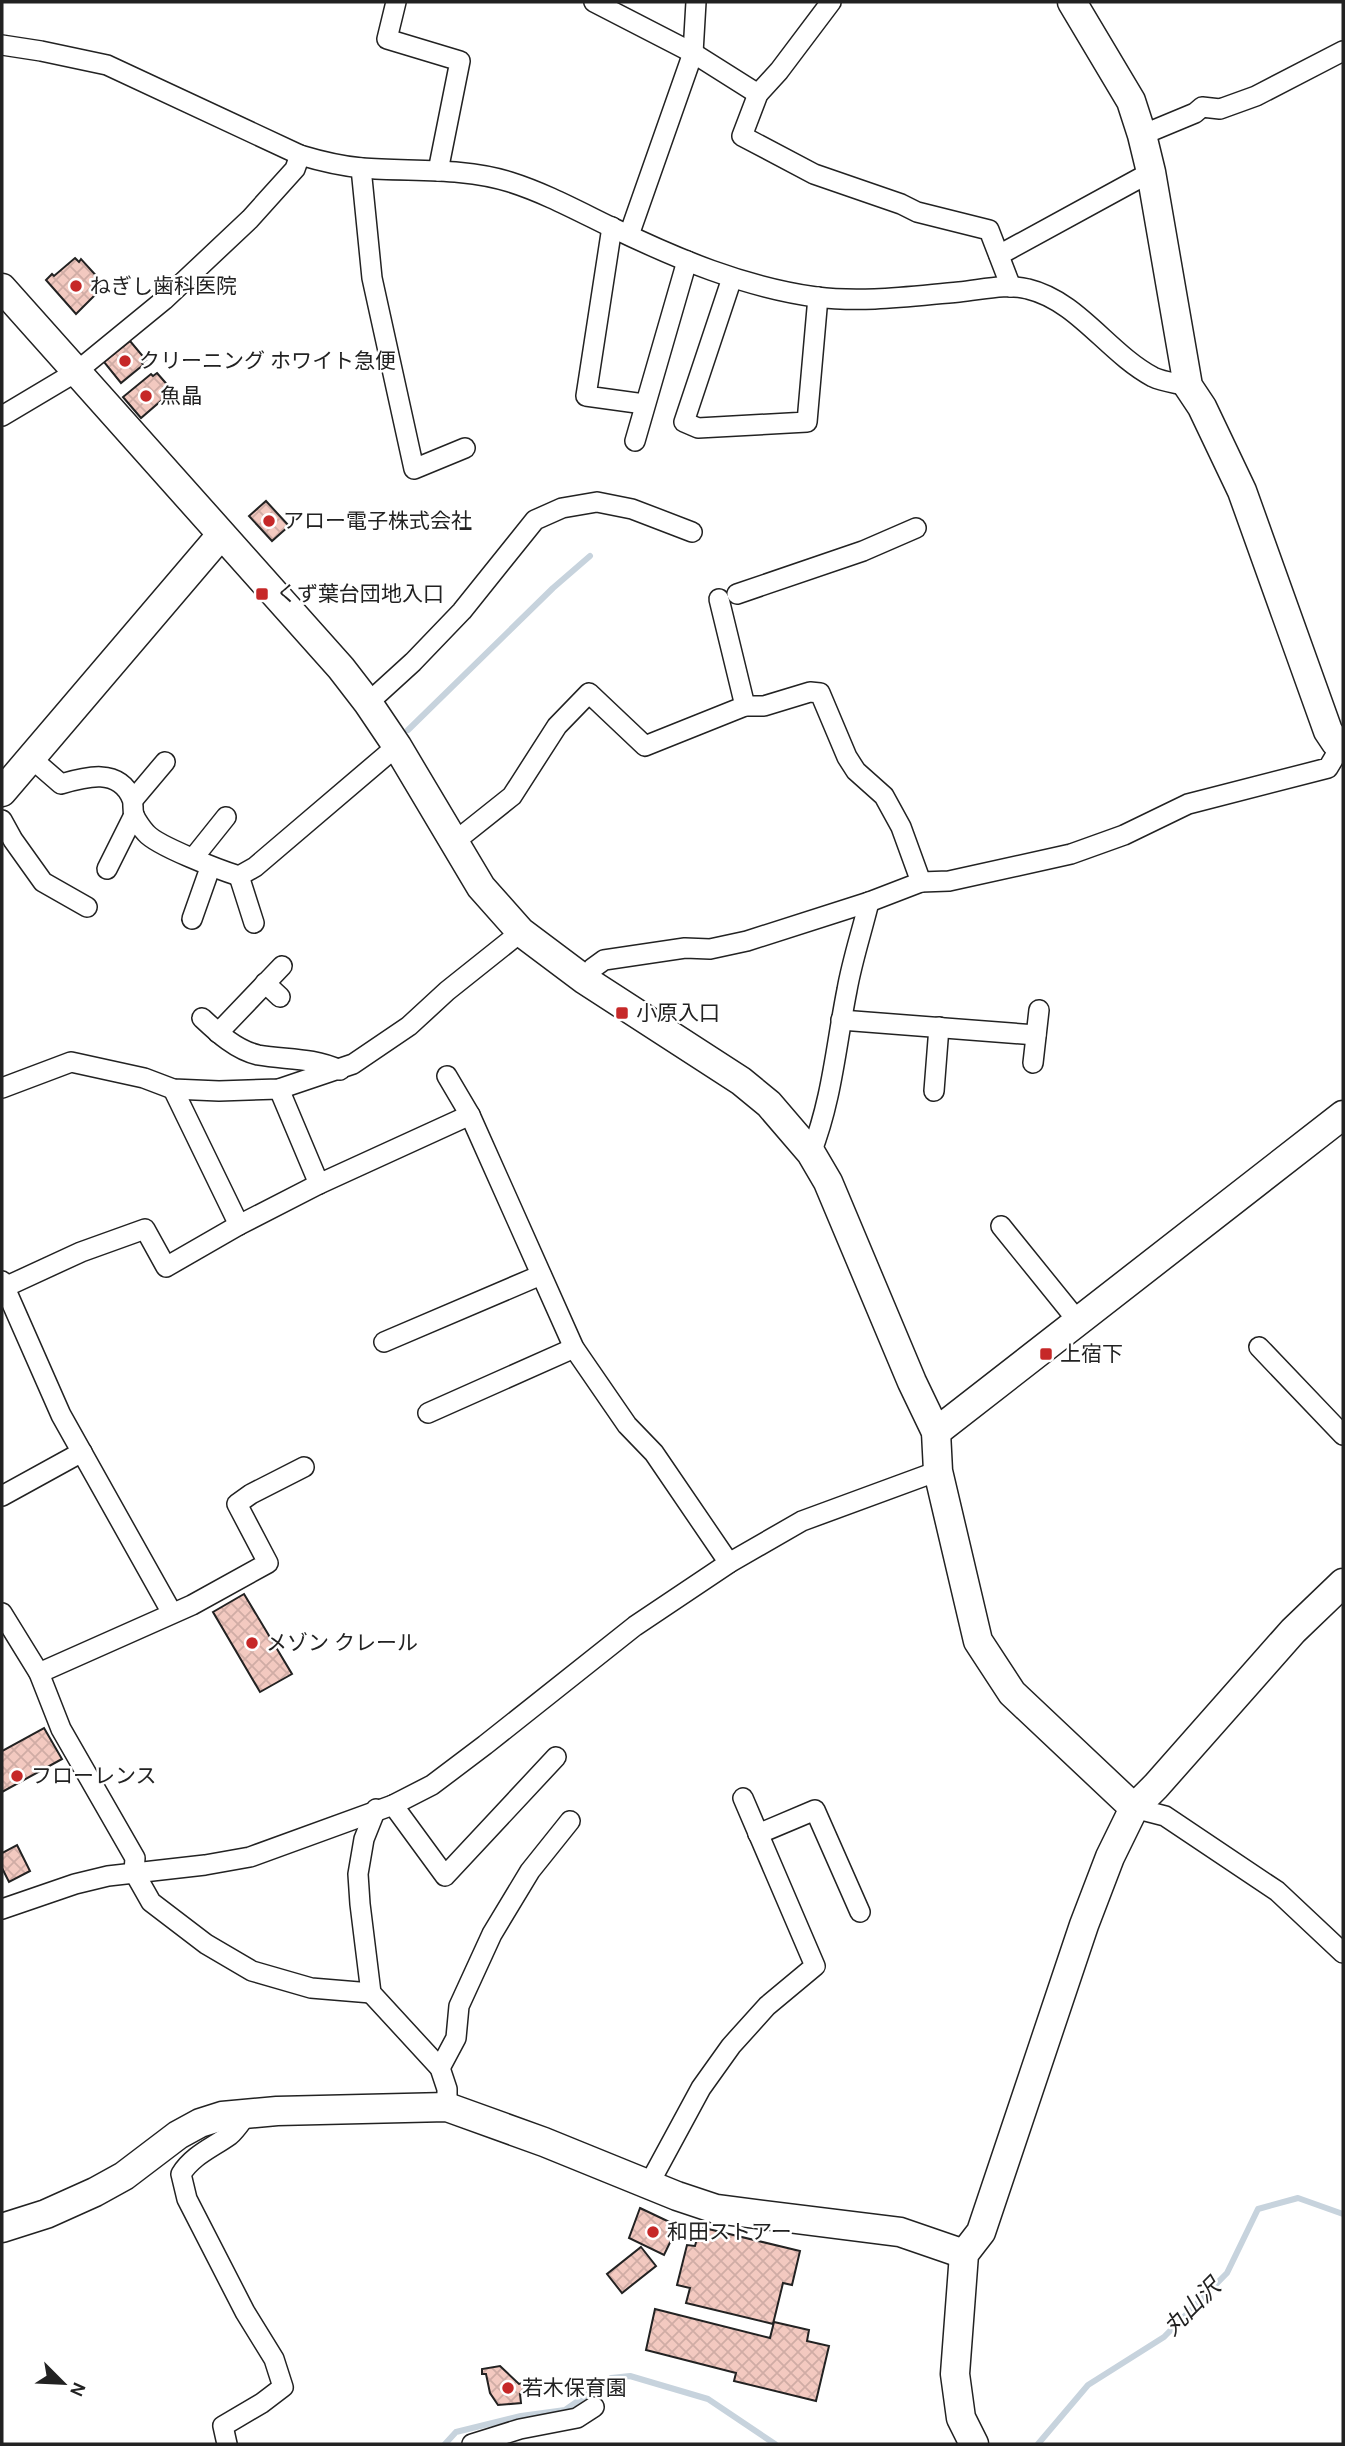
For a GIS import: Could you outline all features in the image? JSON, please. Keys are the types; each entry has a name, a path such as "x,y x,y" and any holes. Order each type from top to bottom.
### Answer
{"street":[{"path":"396,2 387,38 460,61 438,172"},
{"path":"594,2 693,53 758,94"},
{"path":"644,404 586,396 620,231 693,53 696,2"},
{"path":"831,2 779,71 758,94 742,136 814,174 917,212 989,230 1011,287"},
{"path":"585,980 593,968 604,960 685,948 710,950 869,902 921,882 948,881 1070,854 1124,835 1188,804 1328,768 1342,746 1328,731 1242,491 1202,407 1188,386 1151,172 1142,135 1130,101 1072,2"},
{"path":"2,45 107,65 300,155 324,162 361,168 438,172 507,181 544,194 687,261 732,278 818,297 888,299 1011,287 1042,292 1062,303 1111,347 1154,378 1188,386"},
{"path":"1142,135 1195,113 1202,107 1220,109 1256,96 1343,51"},
{"path":"2,416 76,372 164,300 250,219 295,169 300,155"},
{"path":"361,168 372,278 414,469 465,448"},
{"path":"999,255 1151,172"},
{"path":"635,441 687,261"},
{"path":"732,278 684,422 698,428 807,422 818,297"},
{"path":"2,288 341,668 397,746 481,887 521,932 585,980 741,1081 769,1104 811,1153 828,1182 912,1382 936,1432 938,1471 978,1641 1012,1693 1134,1808 1165,1816 1277,1891 1343,1953"},
{"path":"368,703 463,611 535,520 562,508 597,502 632,509 692,532"},
{"path":"745,706 728,596 863,551 916,528"},
{"path":"2,792 221,535"},
{"path":"453,843 512,796 557,726 589,693 645,746 745,706 764,706 810,692 820,693 847,757 856,771 884,796 901,827 921,882"},
{"path":"239,876 255,867 397,746"},
{"path":"31,758 61,784 87,776 105,776 118,783 127,791 147,835 202,862 239,876"},
{"path":"107,869 133,807 165,762"},
{"path":"192,919 202,862 226,817"},
{"path":"2,820 43,882 87,907"},
{"path":"239,876 254,923"},
{"path":"811,1153 829,1097 847,987 869,902"},
{"path":"2,1088 71,1062 144,1078 173,1088 219,1091 279,1089 354,1064 409,1026 447,991 521,932"},
{"path":"218,1033 282,966"},
{"path":"265,983 280,997"},
{"path":"1033,1063 1039,1010"},
{"path":"202,1018 225,1039 255,1054 321,1062 340,1070"},
{"path":"841,1020 1036,1035"},
{"path":"934,1091 939,1027"},
{"path":"447,1076 470,1115 574,1348 626,1425 654,1453 729,1563"},
{"path":"173,1088 239,1225"},
{"path":"279,1089 319,1184"},
{"path":"172,1613 61,1415 3,1284 145,1228 166,1267 239,1225 319,1184 470,1115"},
{"path":"936,1432 1343,1115"},
{"path":"1002,1226 1077,1321"},
{"path":"384,1342 541,1275"},
{"path":"428,1413 574,1348"},
{"path":"1259,1348 1343,1435"},
{"path":"2,1496 82,1452"},
{"path":"38,1672 192,1605 268,1563 237,1504 304,1467"},
{"path":"2,1909 108,1875 205,1865 250,1857 385,1807 432,1785 635,1626 729,1563 802,1521 938,1471"},
{"path":"974,2444 961,2418 954,2374 964,2254 981,2232 1084,1925 1110,1857 1134,1808 1293,1631 1343,1583"},
{"path":"2,1613 38,1672 61,1729 135,1858 134,1872 151,1902 206,1944 251,1971 311,1988 371,1993"},
{"path":"385,1807 445,1876 556,1757"},
{"path":"649,2184 701,2088 732,2046 767,2006 815,1966 743,1798"},
{"path":"385,1807 364,1839 358,1874 371,1993 440,2068 447,2089 447,2107"},
{"path":"758,1834 815,1810 860,1912"},
{"path":"440,2068 456,2038 459,2006 492,1934 530,1871 570,1821"},
{"path":"2,2228 46,2214 95,2192 124,2176 178,2135 200,2123 222,2116 447,2107 716,2210 900,2232 964,2254"},
{"path":"227,2444 223,2426 283,2387 274,2359 245,2312 187,2199 181,2174 202,2152 232,2133 248,2113"},
{"path":"472,2444 520,2429 577,2418 594,2407"}],"building":[{"name":"ねぎし歯科医院","path":"75,258 79,262 81,259 101,281 98,284 102,288 76,314 46,280"},
{"name":"クリーニング ホワイト急便","path":"130,341 146,360 121,383 104,362"},
{"name":"魚晶","path":"157,373 171,389 167,393 169,394 141,418 123,397 151,374 153,376"},
{"name":"アロー電子株式会社","path":"266,501 289,526 272,541 249,516"},
{"name":"メゾン クレール","path":"244,1594 292,1674 260,1692 213,1612"},
{"name":"フローレンス","path":"44,1728 62,1759 2,1792 2,1751"},
{"path":"17,1845 30,1871 9,1882 2,1868 2,1853"},
{"name":"和田ストアー","path":"640,2208 678,2226 664,2255 629,2238"},
{"path":"700,2227 800,2251 792,2285 783,2283 773,2324 686,2303 690,2288 677,2285 687,2245 695,2246"},
{"path":"641,2247 656,2266 622,2293 607,2274"},
{"path":"655,2309 770,2338 774,2322 809,2330 807,2341 829,2346 816,2401 734,2381 736,2373 646,2350"},
{"name":"若木保育園","path":"500,2366 519,2384 527,2382 528,2392 520,2394 521,2403 498,2405 490,2393 486,2374 482,2374 482,2369"}],"waterway":[{"path":"408,730 553,588 590,556"},
{"name":"丸山沢","path":"1038,2444 1088,2385 1164,2337 1227,2273 1258,2209 1298,2198 1343,2214"},
{"name":"丸山沢","path":"445,2444 456,2432 521,2416 565,2410 611,2378 630,2376 708,2399 775,2444"}],"place":[{"name":"ねぎし歯科医院","path":"76,286"},
{"name":"クリーニング ホワイト急便","path":"125,361"},
{"name":"魚晶","path":"146,396"},
{"name":"アロー電子株式会社","path":"269,521"},
{"name":"くず葉台団地入口","path":"262,594"},
{"name":"小原入口","path":"622,1013"},
{"name":"上宿下","path":"1046,1354"},
{"name":"メゾン クレール","path":"252,1643"},
{"name":"フローレンス","path":"17,1776"},
{"name":"和田ストアー","path":"653,2232"},
{"name":"若木保育園","path":"508,2388"}]}
